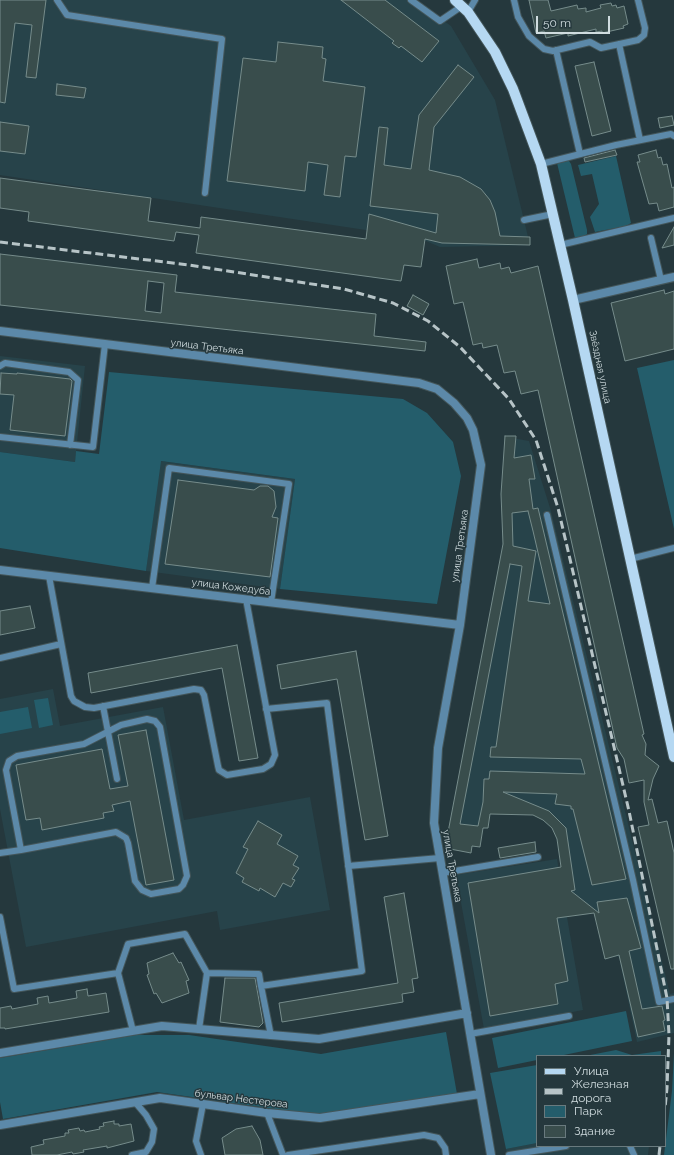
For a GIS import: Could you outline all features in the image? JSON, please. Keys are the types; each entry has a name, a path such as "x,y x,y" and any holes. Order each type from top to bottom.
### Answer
{"main road":[{"name":"Звёздная улица","path":"462,6 495,52 513,89 541,164 573,300 674,757"}],"street":[{"path":"573,300 674,277"},
{"name":"улица Третьяка","path":"0,331 419,383 437,389 454,403 467,418 473,430 481,465 460,625 438,748 434,823 491,1155"},
{"name":"улица Кожедуба","path":"0,570 460,625"},
{"path":"0,1053 162,1026 319,1039 338,1037 467,1013"},
{"name":"бульвар Нестерова","path":"0,1125 160,1098 303,1117 333,1117 480,1094"}],"lane":[{"path":"57,0 67,15 222,39 205,193"},
{"path":"411,0 440,21 462,6 475,0"},
{"path":"514,0 518,17 529,36 544,49 556,50 590,42 601,48 638,40 644,34 645,28 638,0"},
{"path":"619,44 640,140"},
{"path":"556,50 580,154"},
{"path":"541,164 640,140 671,134 674,136"},
{"path":"524,220 553,214"},
{"path":"560,245 674,218"},
{"path":"651,238 655,263 661,280"},
{"path":"0,438 93,447 105,344"},
{"path":"0,366 5,363 69,372 78,380 70,445"},
{"path":"152,588 169,468 289,484 271,602"},
{"path":"547,515 633,880 659,1002 674,999"},
{"path":"630,559 674,548"},
{"path":"48,576 71,696 79,705 85,707 103,706 194,689 201,690 204,695 218,766 223,773 227,775 268,767 274,760 275,755 246,599"},
{"path":"0,658 61,644"},
{"path":"261,986 362,971 327,703 266,709"},
{"path":"103,706 117,779"},
{"path":"0,854 116,832 126,838 135,880 142,890 151,894 179,889 185,883 187,876 160,727 155,721 147,719 125,723 84,744 16,756 9,761 6,770 21,850"},
{"path":"443,873 538,857"},
{"path":"348,866 440,858"},
{"path":"0,917 14,989 118,973"},
{"path":"133,1031 118,973 128,944 185,934 208,973 200,1029"},
{"path":"208,973 259,974 271,1036"},
{"path":"470,1034 569,1016"},
{"path":"132,1155 146,1152 152,1142 154,1129 146,1115 135,1102"},
{"path":"201,1155 196,1141 203,1104"},
{"path":"267,1113 283,1155"},
{"path":"288,1155 424,1135 438,1138 445,1148 446,1155"},
{"path":"509,1155 560,1147"}],"shaded area":[{"path":"0,0 415,0 451,26 495,100 530,245 440,247 419,238 0,175"},
{"path":"0,356 85,366 75,462 0,452"},
{"path":"507,437 529,441 551,511 670,994 674,993 674,1033 637,1042 619,957 608,950 598,911 571,913 559,835 551,822 535,812 484,810 479,845 451,839 507,549"},
{"path":"160,461 295,479 280,589 146,571"},
{"path":"53,689 60,726 163,707 184,820 310,797 330,910 220,930 217,911 26,947 0,809 0,699"},
{"path":"557,859 583,1010 484,1029 456,875"},
{"path":"536,1143 536,1147 649,1147 648,1155 507,1155 506,1149"}],"green space":[{"path":"616,156 631,223 626,226 595,232 590,217 599,204 592,174 581,176 578,165"},
{"path":"569,161 571,164 587,230 587,234 584,236 575,238 557,163"},
{"path":"674,360 674,529 637,368"},
{"path":"109,372 403,399 427,413 453,442 461,476 437,604 280,589 295,479 161,461 146,571 0,548 0,452 75,462 76,451 99,454"},
{"path":"48,698 53,725 39,728 34,700"},
{"path":"28,707 32,728 0,734 0,712"},
{"path":"626,1011 632,1041 564,1055 536,1055 536,1060 498,1068 492,1038"},
{"path":"446,1032 457,1094 341,1112 310,1114 157,1092 3,1119 0,1102 0,1058 136,1035 189,1035 321,1054"},
{"path":"616,1050 632,1055 590,1055"},
{"path":"661,1051 661,1055 632,1055"},
{"path":"674,1053 674,1155 664,1155 666,1147 672,1091"},
{"path":"536,1065 536,1143 506,1149 490,1073"}],"building":[{"path":"0,0 46,0 36,78 26,77 32,25 15,23 5,103 0,102"},
{"path":"341,0 385,0 439,41 422,62 401,46 399,48 392,43 394,41"},
{"path":"529,0 548,0 551,11 577,5 578,9 586,8 586,12 601,8 600,5 611,3 612,6 616,5 617,8 624,6 628,24 623,26 624,28 602,33 602,31 596,32 596,29 568,36 568,33 546,38 544,31 536,33"},
{"path":"278,42 323,47 322,58 326,59 323,81 365,87 356,157 345,156 340,197 324,195 328,165 308,162 305,191 227,181 243,58 276,62"},
{"path":"594,62 611,131 592,136 575,66"},
{"path":"458,65 474,77 434,127 429,170 460,177 481,189 490,200 495,212 500,236 530,237 530,245 442,243 425,239 421,267 404,265 401,281 196,253 199,235 176,232 174,241 28,221 29,212 0,208 0,178 151,198 148,221 200,228 201,217 366,239 369,214 436,233 438,214 370,206 379,127 388,128 384,165 411,169 419,115"},
{"path":"57,84 86,88 84,98 56,95"},
{"path":"672,116 674,125 660,128 658,118"},
{"path":"0,122 29,126 25,154 0,151"},
{"path":"615,150 617,155 585,162 584,158"},
{"path":"656,150 658,158 661,157 663,165 667,164 672,188 674,187 674,207 659,211 657,203 649,204 637,162 640,162 638,155"},
{"path":"674,227 674,245 662,248"},
{"path":"0,254 177,275 175,292 376,314 374,336 426,342 425,351 0,305","holes":["148,281 164,283 161,313 145,311"]},
{"path":"477,259 479,268 500,263 501,269 509,267 511,273 538,266 644,734 642,735 646,744 645,755 659,766 653,779 648,800 652,799 658,823 667,821 674,853 674,969 671,969 638,827 649,825 644,802 644,780 629,783 624,759 617,748 538,390 521,394 515,371 504,373 497,345 483,348 482,343 473,345 463,302 454,304 446,266"},
{"path":"664,290 665,294 674,291 674,349 625,361 611,303"},
{"path":"413,295 429,304 423,315 407,306"},
{"path":"1,373 17,373 70,379 72,381 65,436 10,430 14,395 0,394"},
{"path":"505,436 516,436 514,458 531,455 535,479 529,479 533,509 538,508 626,879 592,885 573,809 571,809 571,806 555,804 557,794 503,792 549,811 566,828 575,890 571,891 599,913 597,902 627,898 641,948 629,951 642,1009 662,1006 665,1020 663,1021 665,1031 638,1037 619,955 605,959 594,913 557,918 568,981 555,984 558,1004 490,1016 468,883 561,867 557,839 552,828 543,820 533,815 490,814 488,828 483,828 480,847 472,846 471,853 445,848 503,544 501,494","holes":["528,511 533,531 550,604 528,601 536,551 513,546 512,513","510,564 522,566 496,747 491,747 490,757 581,759 585,774 490,771 489,779 484,779 483,802 478,826 460,824"]},
{"path":"178,480 254,490 260,486 268,486 274,491 276,507 272,517 278,518 270,577 165,564"},
{"path":"30,606 35,628 0,635 0,611"},
{"path":"237,645 258,758 239,761 222,668 91,693 88,673"},
{"path":"356,651 388,836 365,840 337,679 281,689 277,665"},
{"path":"146,730 174,880 146,885 130,801 112,805 114,811 103,813 104,818 42,830 40,818 26,820 16,765 102,749 110,789 128,786 118,735"},
{"path":"258,821 282,835 277,844 298,856 293,865 299,868 292,879 295,880 291,887 283,883 275,897 260,888 259,891 242,882 244,878 236,873 248,849 243,847"},
{"path":"535,842 536,852 500,858 498,848"},
{"path":"404,893 418,978 412,979 414,992 402,994 403,1002 282,1022 279,1003 398,983 384,897"},
{"path":"173,953 179,963 181,962 189,980 186,981 189,993 162,1003 156,993 154,994 147,975 149,974 147,963"},
{"path":"225,978 255,978 263,1023 259,1027 220,1022"},
{"path":"87,989 88,996 106,993 109,1012 5,1029 0,1028 0,1008 11,1006 12,1009 38,1004 37,998 48,996 49,1003 77,998 76,991"},
{"path":"114,1121 114,1124 119,1124 119,1126 131,1124 134,1141 107,1148 107,1146 83,1150 84,1152 73,1154 72,1152 57,1155 32,1155 31,1147 44,1144 43,1140 65,1136 65,1133 69,1133 68,1130 79,1128 80,1131 84,1130 85,1132 100,1129 99,1127 104,1126 103,1123"},
{"path":"252,1126 260,1140 263,1155 225,1155 222,1138 236,1129"}],"railway":[{"path":"0,242 189,265 344,289 393,303 428,321 460,347 509,399 536,440 558,508 629,811 667,998 669,1035 666,1098"},
{"path":"659,1155 660,1147"}]}
